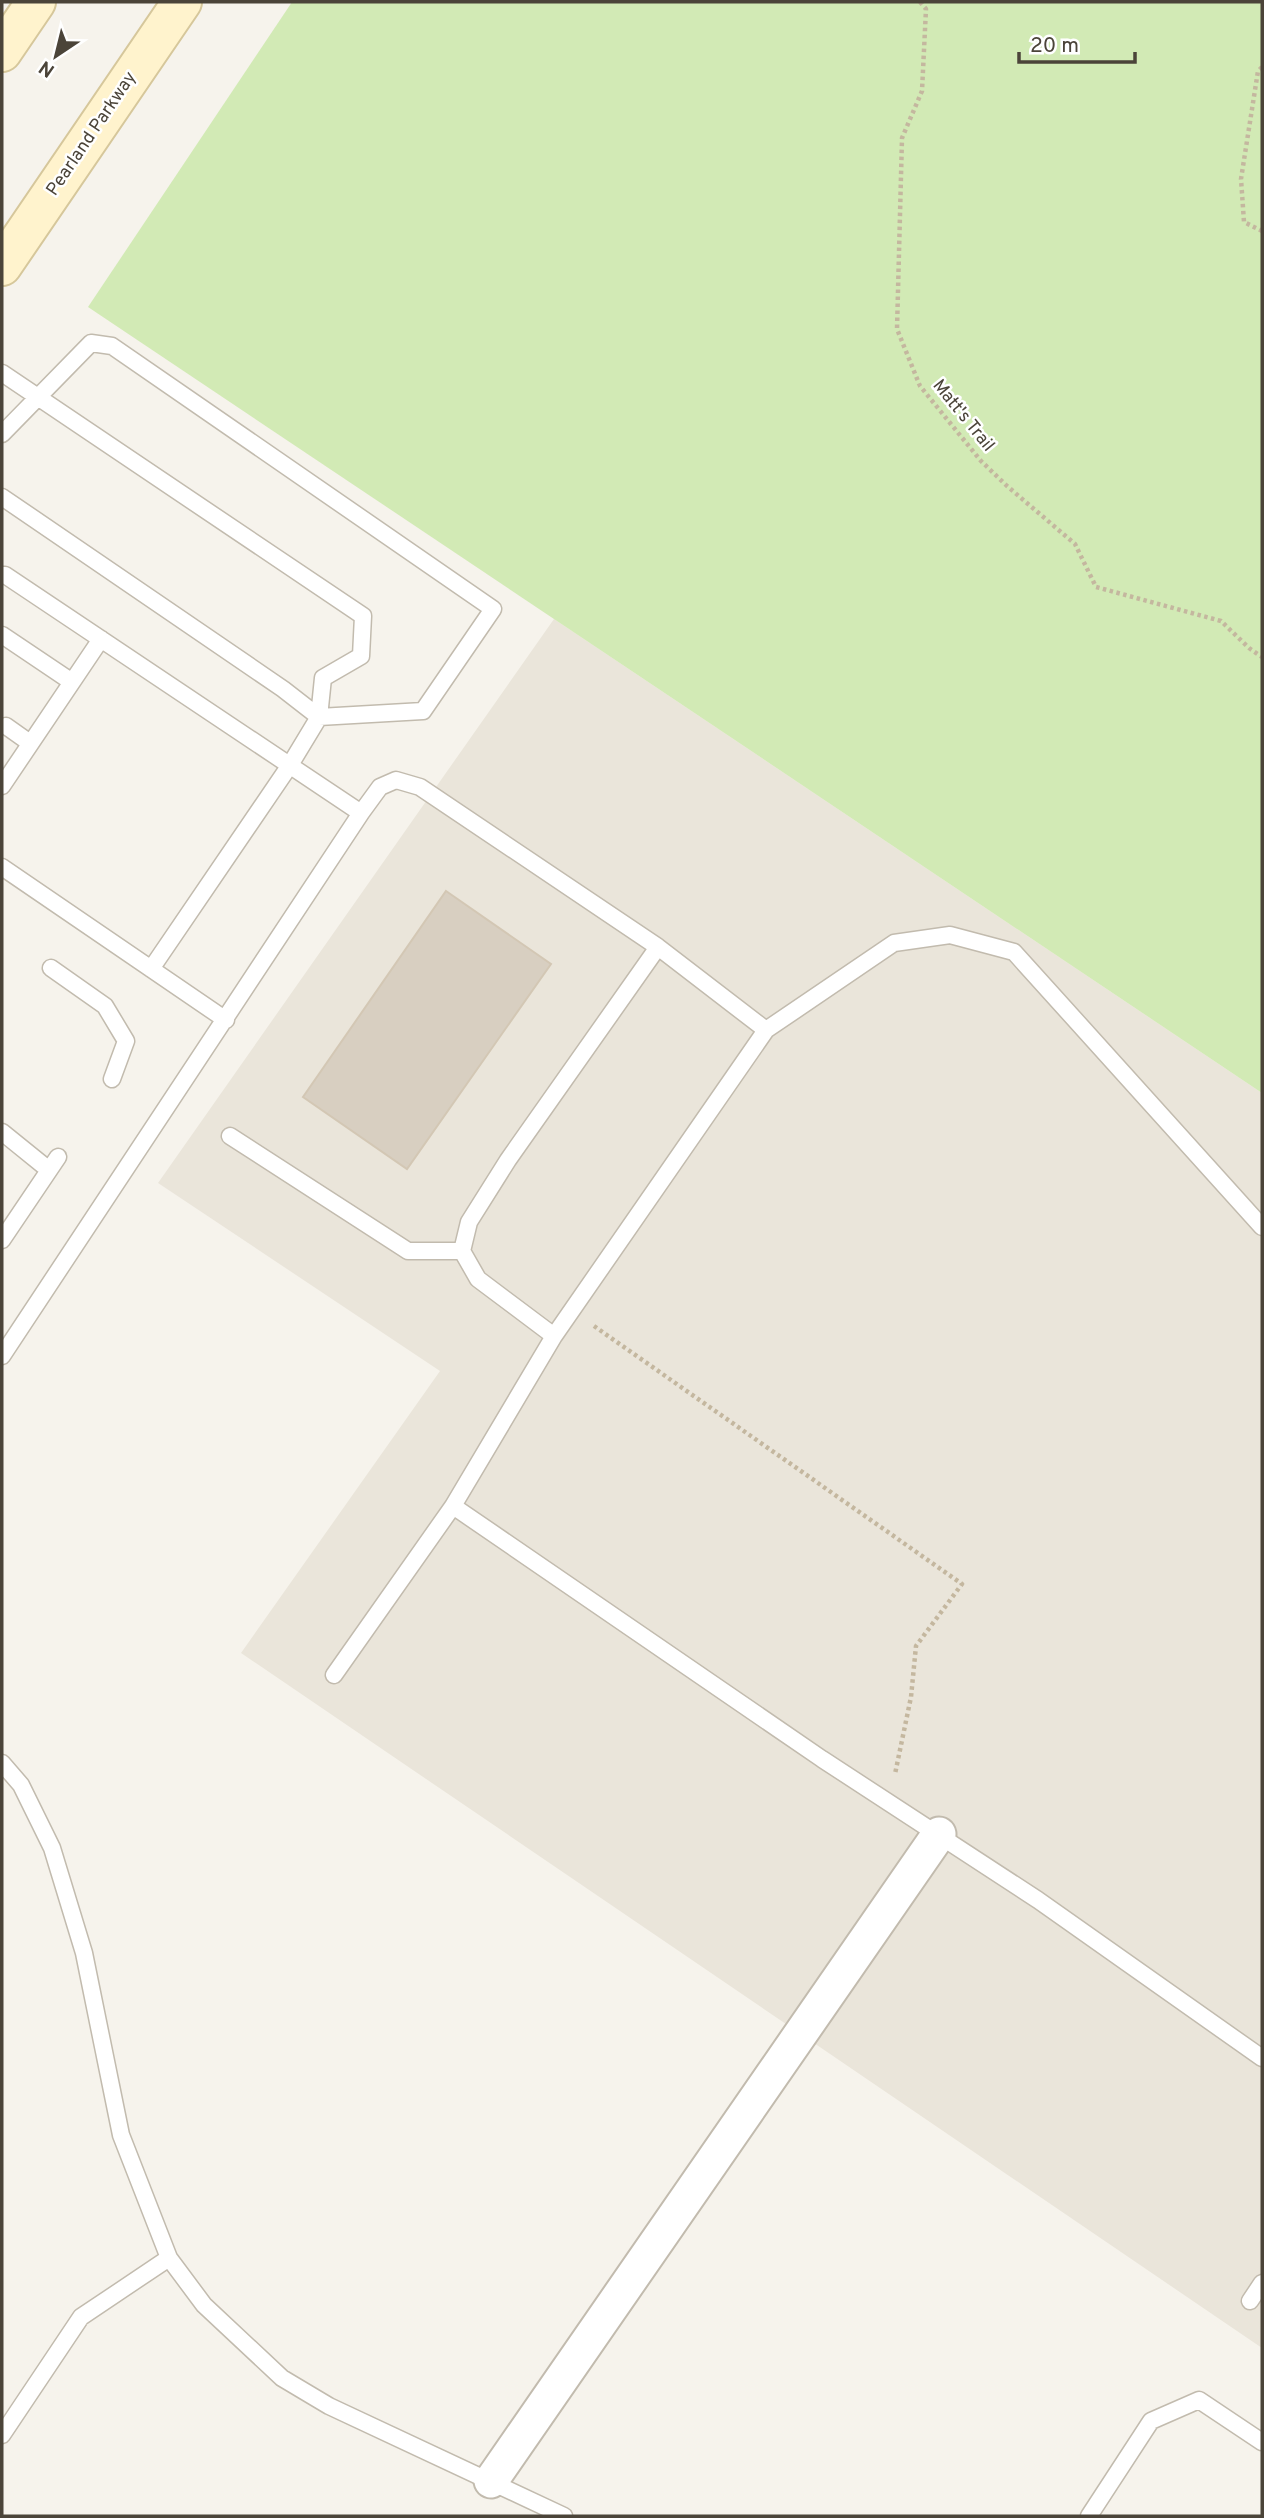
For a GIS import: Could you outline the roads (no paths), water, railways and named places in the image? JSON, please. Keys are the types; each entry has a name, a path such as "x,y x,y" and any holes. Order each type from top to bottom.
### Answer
{"main road":[{"path":"2,52 36,2"},
{"name":"Pearland Parkway","path":"2,266 182,2"}],"street":[{"path":"491,2481 939,1834"}],"lane":[{"path":"2,434 91,343 112,346 492,609 424,711 319,718 283,689 2,497"},
{"path":"2,373 363,616 361,656 323,678 319,718 151,969"},
{"path":"2,575 362,813"},
{"path":"2,635 72,682"},
{"path":"2,786 101,639"},
{"path":"6,726 30,743"},
{"path":"2,1356 362,813 380,787 396,780 420,787 658,947 766,1030"},
{"path":"2,867 226,1020"},
{"path":"334,1675 453,1506 554,1336 766,1030 894,943 950,935 1014,952 1262,1227"},
{"path":"554,1336 478,1279 462,1251 469,1222 508,1160 658,947"},
{"path":"51,968 105,1006 126,1041 112,1079"},
{"path":"2,1132 54,1164 2,1240"},
{"path":"230,1136 408,1251 462,1251"},
{"path":"453,1506 1038,1900 1262,2058"},
{"path":"2,1763 21,1784 52,1848 84,1952 121,2135 169,2258 204,2305 282,2378 329,2406 564,2516"},
{"path":"2,2435 81,2318 169,2258"},
{"path":"1250,2301 1262,2283"},
{"path":"1089,2516 1152,2421 1199,2400 1262,2442"}]}
